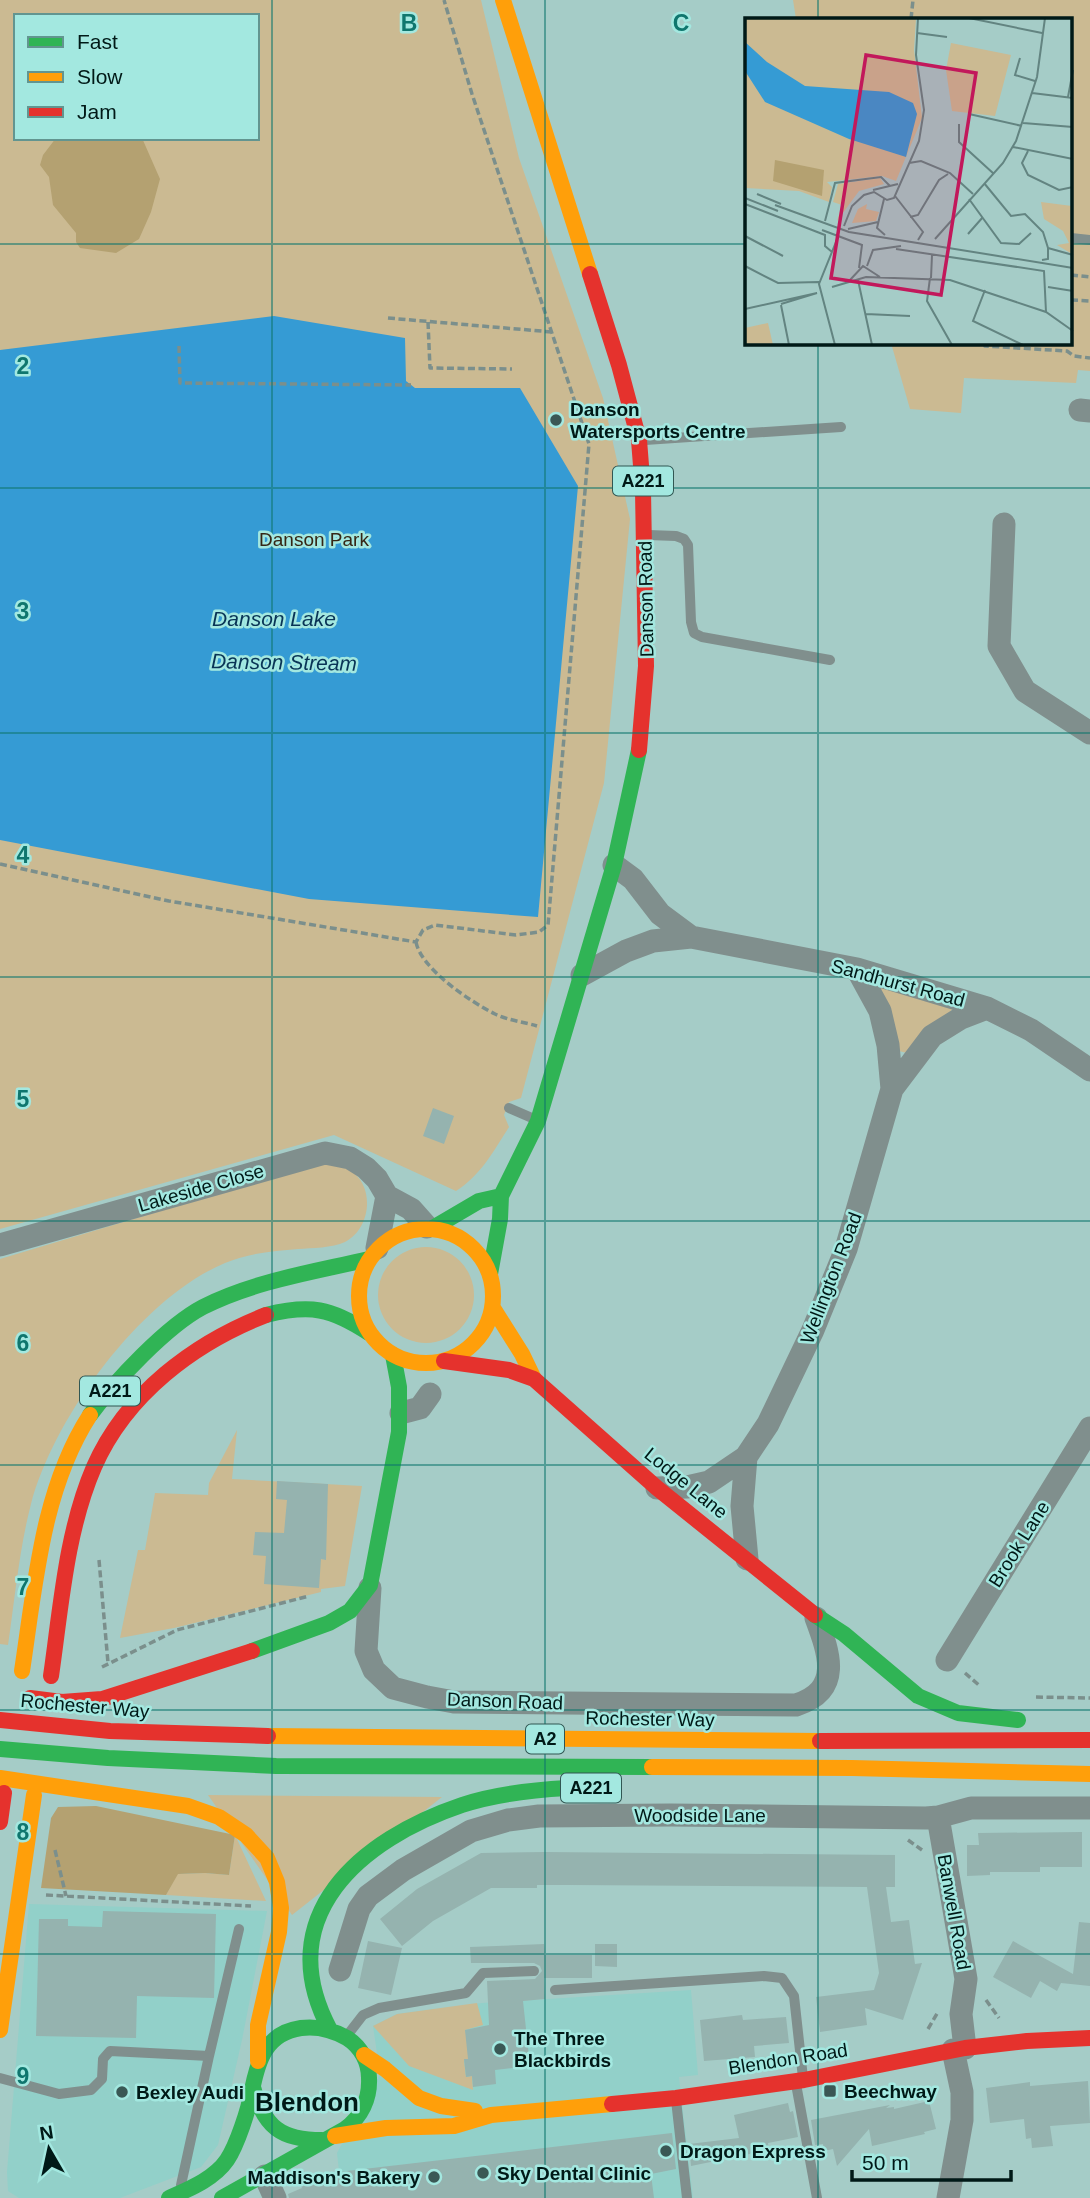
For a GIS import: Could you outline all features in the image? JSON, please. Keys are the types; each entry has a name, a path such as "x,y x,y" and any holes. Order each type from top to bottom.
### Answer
{"main road":[{"name":"Danson Road","path":"490,1274 500,1219 501,1196 538,1121 614,865 640,746 646,666 645,534 639,440 615,352 503,0"},
{"path":"430,1228 479,1201 501,1196"},
{"path":"430,1228 452,1233 468,1243 481,1257 490,1274 494,1291 486,1327 473,1344 444,1361 425,1363 393,1355 369,1333 361,1315 358,1296 360,1277 373,1254 396,1235 411,1229 430,1228"},
{"name":"A221","path":"22,1671 42,1550 54,1499 77,1437 116,1382 168,1332 203,1307 240,1293 373,1254"},
{"name":"A221","path":"51,1676 68,1561 91,1475 112,1435 138,1400 191,1354 235,1327 287,1309 313,1308 342,1315 369,1333"},
{"name":"Lodge Lane","path":"492,1308 523,1354 534,1380"},
{"name":"Danson Road","path":"370,1585 401,1413 393,1355"},
{"name":"Lodge Lane","path":"444,1361 509,1370 534,1380 657,1488 815,1615 844,1634 918,1696 958,1713 1034,1722"},
{"path":"12,1696 62,1702 102,1699 206,1667 329,1623 350,1611 370,1585"},
{"name":"Rochester Way","path":"0,1720 110,1731 216,1735 763,1741 1090,1741"},
{"name":"A2","path":"0,1749 108,1758 276,1766 839,1768 1090,1774"},
{"path":"871,1785 955,1784 1027,1774"},
{"path":"0,1822 2,1785 188,1806 219,1817 246,1835 267,1858 277,1882 281,1908 281,1957 258,2025 258,2061 253,2088 231,2152 223,2165 174,2196"},
{"name":"A221","path":"330,2030 316,2001 306,1960 316,1919 328,1895 359,1862 413,1826 461,1806 528,1791 579,1788"},
{"path":"0,2030 34,1795"},
{"name":"Blendon Road","path":"258,2061 266,2048 291,2030 307,2027 330,2030 345,2038 413,2094 430,2103 491,2115"},
{"name":"Blendon Road","path":"253,2088 257,2107 268,2123 284,2135 303,2141 386,2128 454,2126 491,2115 676,2098 800,2081 959,2049 1027,2041 1090,2038"},
{"name":"Blendon Road","path":"222,2198 265,2176 357,2119 368,2097 368,2071 364,2055"}],"street":[{"path":"1004,524 999,646 1025,691 1090,733"},
{"name":"Sandhurst Road","path":"614,865 633,879 660,914 691,937"},
{"name":"Sandhurst Road","path":"582,975 642,944 691,937 857,970 987,1008 1031,1030 1090,1070"},
{"name":"Wellington Road","path":"857,970 880,1011 888,1045 892,1089"},
{"name":"Wellington Road","path":"657,1488 687,1487 709,1482 746,1457 768,1424 813,1330 846,1249 892,1089 932,1036 961,1018 987,1008"},
{"name":"Lakeside Close","path":"0,1245 325,1153 350,1158 366,1168 377,1179 387,1196 411,1209 430,1228"},
{"path":"373,1254 387,1196"},
{"path":"401,1413 420,1408 430,1394"},
{"name":"Brook Lane","path":"947,1660 1090,1428"},
{"name":"Wellington Road","path":"746,1457 742,1506 747,1559"},
{"name":"Danson Road","path":"370,1585 366,1651 374,1670 394,1688 454,1702 796,1705 810,1700 823,1687 830,1667 828,1651 815,1615"},
{"name":"Woodside Lane","path":"341,1970 359,1909 368,1896 403,1870 471,1831 508,1821 538,1816 938,1818 971,1808 1090,1808"},
{"name":"Banwell Road","path":"938,1818 966,1979 959,2049"},
{"path":"948,2198 962,2120 959,2049"},
{"path":"265,2176 275,2198"}],"lane":[{"path":"1072,238 1090,240"},
{"path":"639,440 841,427"},
{"path":"645,534 676,536 684,539 688,545 691,622 694,633 702,637 830,660"},
{"path":"509,1108 538,1121"},
{"path":"174,2196 239,1928"},
{"path":"345,2038 363,2015 379,2008 466,1993 482,1973 534,1971"},
{"path":"555,1990 764,1976 782,1978 794,1996 800,2081 817,2198"},
{"path":"0,2078 59,2094 80,2092 91,2090 102,2079 103,2059 110,2052 209,2056"},
{"path":"676,2098 687,2198"}],"path":[{"path":"444,0 472,94 589,444 548,925 539,932 516,935 435,925 423,930 416,942 418,952 426,963 460,992 497,1015 546,1028"},
{"path":"911,18 913,0"},
{"path":"1072,275 1090,277"},
{"path":"1072,300 1090,302"},
{"path":"388,318 552,332"},
{"path":"428,322 430,368 512,369"},
{"path":"985,345 1067,351 1074,356 1090,358"},
{"path":"179,346 180,383 411,385"},
{"path":"0,864 169,901 416,942"},
{"path":"98,1556 108,1663"},
{"path":"99,1668 177,1630 314,1595"},
{"path":"900,1835 923,1854"},
{"path":"55,1847 66,1896"},
{"path":"37,1894 281,1908"},
{"path":"984,1993 990,2008 999,2018"},
{"path":"920,2036 927,2030 940,2008"}],"shaded area":[{"path":"54,140 143,140 160,179 151,212 139,239 116,253 80,248 76,242 76,233 53,205 49,177 40,165 43,155"},
{"path":"96,1806 235,1835 229,1875 178,1874 166,1895 41,1888 51,1818 58,1807"},
{"name":"Bexley Audi","path":"29,1904 267,1911 218,2145 201,2167 120,2198 19,2198 8,2191 7,2172"},
{"path":"691,1990 698,2075 679,2077 693,2198 342,2198 337,2153 380,2074 373,2026 397,2014 482,2003"}],"green space":[{"name":"Danson Park","path":"0,0 481,0 519,158 603,398 630,519 604,783 521,1098 509,1102 504,1115 509,1127 492,1154 473,1178 456,1191 334,1135 0,1229"},
{"path":"793,0 1090,0 1090,371 1078,370 1076,383 964,378 961,413 910,409 892,345 1072,345 1072,18 796,18"},
{"path":"877,985 955,1007 907,1053 899,1051"},
{"path":"320,1163 347,1169 361,1182 367,1200 360,1229 345,1242 334,1245 261,1253 225,1263 193,1280 162,1303 105,1364 80,1399 42,1470 23,1539 8,1645 0,1644 0,1259"},
{"path":"417,1247 435,1247 453,1255 466,1268 474,1286 471,1314 453,1335 435,1343 417,1343 399,1335 386,1322 378,1304 378,1286 386,1268 399,1255"},
{"path":"237,1430 232,1479 362,1486 345,1586 321,1589 321,1592 174,1628 120,1638 138,1550 145,1550 155,1493 208,1495 209,1483"},
{"path":"208,1795 442,1797 292,1915"},
{"path":"235,1835 266,1901 166,1895 177,1874 229,1875"},
{"path":"477,2003 483,2025 465,2030 473,2058 464,2060 466,2077 472,2076 473,2090 409,2066 373,2026 397,2014"}],"water":[{"name":"Danson Lake","path":"274,316 405,338 406,381 415,388 520,388 578,486 538,917 309,899 0,840 0,350"}],"building":[{"path":"433,1108 454,1116 444,1144 423,1136"},
{"path":"277,1481 328,1484 326,1560 321,1559 319,1588 264,1584 266,1556 253,1555 255,1532 284,1533 287,1500 276,1499"},
{"path":"1082,1832 1082,1867 1040,1867 1040,1872 990,1872 990,1875 967,1876 967,1845 979,1845 978,1833"},
{"path":"481,1853 895,1855 895,1887 886,1887 891,1922 909,1920 915,1964 922,1963 903,2020 865,2008 867,2025 820,2032 816,1997 874,1990 879,1973 867,1887 537,1885 537,1888 491,1888 433,1921 402,1946 380,1919 417,1889"},
{"path":"103,1911 216,1914 214,1998 137,1996 136,2038 36,2036 39,1919 68,1919 68,1926 102,1927"},
{"path":"1079,1922 1090,1923 1090,1986 1061,1983 1057,1991 1040,1981 1031,1998 993,1977 1013,1941 1073,1974"},
{"path":"368,1941 402,1948 391,1995 358,1988"},
{"path":"544,1944 545,1955 592,1955 592,1978 544,1978 545,1999 523,2001 530,2066 495,2070 496,2084 473,2087 472,2076 466,2077 464,2059 468,2059 465,2030 489,2025 487,1981 535,1979 542,1971 540,1966 534,1963 471,1963 470,1947"},
{"path":"595,1944 617,1944 617,1967 595,1966"},
{"path":"742,2015 743,2020 786,2017 789,2043 754,2046 755,2057 704,2061 700,2020"},
{"path":"1088,2081 1090,2123 1050,2126 1053,2146 1032,2148 1031,2138 1026,2139 1024,2119 990,2123 986,2088 1030,2082 1030,2086"},
{"path":"929,2101 936,2129 924,2132 925,2134 872,2146 869,2129 837,2166 833,2149 824,2151 823,2144 815,2145 811,2120 890,2105 886,2108 894,2109"},
{"path":"788,2103 790,2112 793,2111 798,2137 768,2143 769,2150 691,2166 689,2144 739,2138 734,2115"},
{"path":"672,2133 676,2169 651,2174 654,2198 289,2198 288,2194 302,2188 300,2184 315,2177 316,2181 338,2172"}],"traffic: fast":[{"path":"490,1274 500,1219 501,1196 538,1121 614,865 639,750"},
{"path":"433,1228 479,1201 501,1196"},
{"path":"90,1415 142,1355 174,1327 203,1307 263,1284 369,1259"},
{"path":"266,1315 295,1310 320,1310 343,1318 369,1333"},
{"path":"370,1585 399,1432 399,1387 393,1355"},
{"path":"252,1651 329,1623 350,1611 370,1585"},
{"path":"815,1615 844,1634 918,1696 958,1713 1018,1720"},
{"path":"0,1749 108,1758 276,1766 652,1767"},
{"path":"330,2030 314,1989 311,1952 318,1918 335,1887 360,1861 390,1838 462,1805 514,1793 567,1788"},
{"path":"169,2198 208,2178 227,2160 242,2126 257,2068 266,2050 279,2036 301,2028 318,2028 342,2035 352,2042 363,2055 369,2078 366,2100 356,2119 345,2129 222,2198"},
{"path":"253,2087 263,2112 276,2128 295,2137 322,2140"}],"traffic: slow":[{"path":"503,0 590,274"},
{"path":"426,1229 452,1234 474,1248 488,1270 493,1296 488,1322 474,1344 452,1358 426,1363 400,1358 378,1344 364,1322 359,1296 364,1270 378,1248 400,1234 426,1229"},
{"path":"493,1308 522,1354 534,1379"},
{"path":"22,1671 37,1572 51,1506 61,1474 90,1415"},
{"path":"268,1736 820,1741"},
{"path":"652,1767 852,1768 1090,1774"},
{"path":"0,1778 188,1806 219,1817 246,1835 267,1858 277,1882 281,1908 279,1932 258,2025 258,2061"},
{"path":"0,2030 34,1795"},
{"path":"364,2055 419,2098 441,2106 475,2111"},
{"path":"335,2136 386,2128 454,2126 491,2115 612,2104"}],"traffic: jam":[{"path":"590,274 639,440 643,491 646,666 639,750"},
{"path":"51,1676 66,1570 77,1517 94,1467 108,1441 124,1416 165,1374 213,1340 266,1315"},
{"path":"444,1361 509,1370 534,1379 657,1488 815,1615"},
{"path":"30,1698 62,1702 102,1699 252,1651"},
{"path":"0,1720 110,1731 268,1736"},
{"path":"820,1741 1090,1740"},
{"path":"0,1822 4,1793"},
{"path":"612,2104 804,2080 965,2048 1090,2038"}],"place":[{"name":"Danson Watersports Centre","path":"556,420"},
{"name":"The Three Blackbirds","path":"500,2049"},
{"name":"Beechway","path":"830,2091"},
{"name":"Bexley Audi","path":"122,2092"},
{"name":"Dragon Express","path":"666,2151"},
{"name":"Sky Dental Clinic","path":"483,2173"},
{"name":"Maddison's Bakery","path":"434,2177"}],"district":[{"name":"Blendon","path":"307,2102"}],"water label":[{"name":"Danson Stream","path":"284,662"}]}
